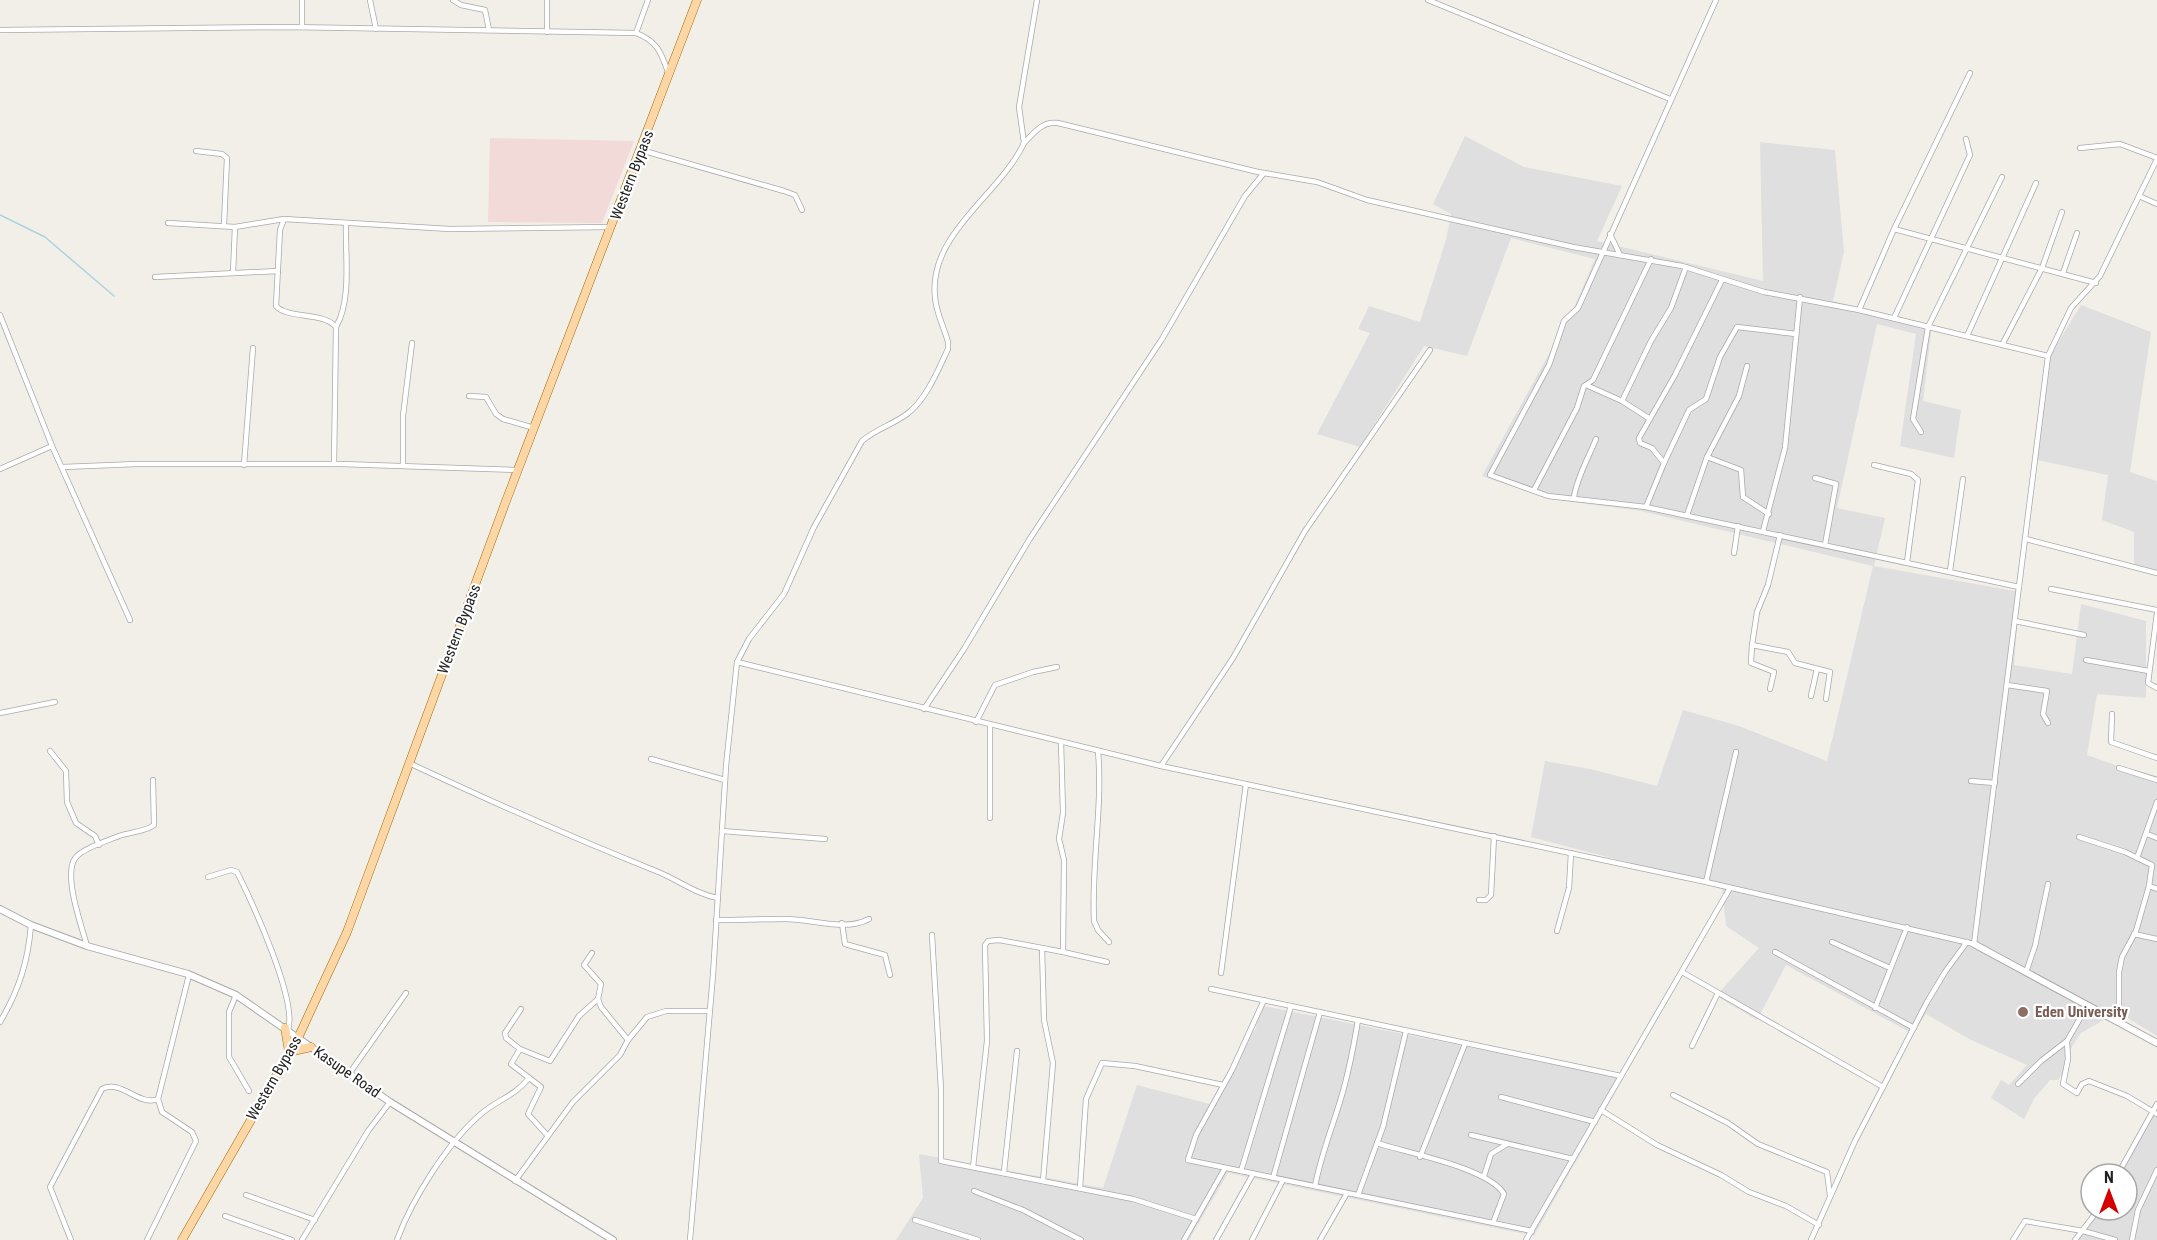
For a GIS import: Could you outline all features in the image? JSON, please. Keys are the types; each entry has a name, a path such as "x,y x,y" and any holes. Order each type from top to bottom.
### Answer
{"main road":[{"name":"Western Bypass","path":"182,1240 298,1038 347,932 518,470 697,0"},
{"path":"304,1024 303,1032 310,1046 290,1052 287,1029 304,1024"}],"street":[{"path":"302,0 302,27"},
{"path":"370,0 376,29"},
{"path":"453,0 462,5 485,10 489,30"},
{"path":"547,0 547,32"},
{"path":"636,33 648,0"},
{"path":"1024,143 1019,107 1037,0"},
{"path":"1428,0 1670,99"},
{"path":"1716,0 1578,308 1564,321 1549,365 1490,472 1492,476 1548,496 1646,507 2019,586"},
{"path":"0,30 302,27 636,33 650,38 659,47 669,74"},
{"path":"1859,310 1894,229 1970,73"},
{"path":"690,1240 718,898 725,780 737,662 749,639 789,587 814,527 862,441 874,430 908,413 932,380 948,349 935,298 937,268 945,246 1001,179 1024,143 1049,122 1264,173 1317,182 1367,200 1573,247 1686,267 1764,292 1859,310 2048,356"},
{"path":"1894,318 1970,155 1966,139"},
{"path":"1811,1240 1855,1141 1914,1028 1945,972 1971,943 1995,783 2048,356 2071,308 2096,283 2157,159 2120,144 2080,148"},
{"path":"641,150 795,195 802,210"},
{"path":"196,152 218,153 227,158 224,225"},
{"path":"924,709 964,649 1029,540 1162,339 1245,196 1264,173"},
{"path":"1921,432 1913,418 1928,327 2002,177"},
{"path":"1967,336 2005,257 2036,183"},
{"path":"2139,196 2157,204"},
{"path":"2002,345 2042,268 2062,212"},
{"path":"168,223 236,227 284,219 450,229 612,227"},
{"path":"284,219 275,302 278,309 330,322 336,327"},
{"path":"334,464 336,327 342,318 345,294 346,224"},
{"path":"233,273 236,227"},
{"path":"1894,229 2096,283"},
{"path":"2063,273 2078,233"},
{"path":"1610,234 1620,255"},
{"path":"1534,490 1577,408 1586,385 1593,380 1651,259"},
{"path":"1622,401 1651,340 1671,308 1686,267"},
{"path":"155,277 278,271"},
{"path":"1664,463 1652,447 1638,441 1722,280"},
{"path":"1763,531 1785,448 1800,297"},
{"path":"0,315 52,446 130,620"},
{"path":"1646,507 1689,410 1706,399 1720,357 1737,327 1796,334"},
{"path":"403,465 403,416 412,344"},
{"path":"244,465 253,348"},
{"path":"1161,766 1233,658 1305,531 1430,350"},
{"path":"1687,515 1707,457 1739,396 1747,366"},
{"path":"1586,385 1622,401 1650,419"},
{"path":"469,396 486,397 496,414 503,419 534,428"},
{"path":"1574,498 1579,475 1596,439"},
{"path":"0,469 52,446"},
{"path":"1707,457 1741,470 1743,497 1769,514"},
{"path":"63,467 136,464 334,464 518,470"},
{"path":"1874,465 1911,474 1918,480 1907,562"},
{"path":"1815,478 1835,483 1837,486 1825,545"},
{"path":"1950,571 1963,478"},
{"path":"1734,553 1738,526"},
{"path":"1770,689 1774,672 1751,663 1752,645 1756,612 1768,585 1780,535"},
{"path":"2026,539 2157,573"},
{"path":"2051,589 2157,612 2148,683 2157,688"},
{"path":"2015,621 2084,635"},
{"path":"1752,645 1788,652 1795,663 1830,674 1826,699"},
{"path":"2086,660 2149,671"},
{"path":"737,662 1161,766 1706,882 1971,943 2157,1044"},
{"path":"976,722 995,685 1033,672 1057,667"},
{"path":"1811,696 1817,669"},
{"path":"2007,685 2047,691 2043,714 2048,723"},
{"path":"0,713 55,702"},
{"path":"2112,714 2111,742 2157,758"},
{"path":"990,725 990,818"},
{"path":"1061,742 1063,820 1059,839 1064,860 1063,952"},
{"path":"50,751 66,771 67,802 76,823 95,836 99,845"},
{"path":"1098,751 1100,782 1094,916 1098,930 1110,942"},
{"path":"1706,882 1736,752"},
{"path":"651,759 725,780"},
{"path":"409,763 490,801 664,874 703,895 718,898"},
{"path":"2119,768 2157,780"},
{"path":"87,945 74,902 72,870 76,856 154,825 153,780"},
{"path":"1971,781 1995,783"},
{"path":"1221,973 1246,784"},
{"path":"2137,858 2157,802"},
{"path":"722,831 825,838"},
{"path":"2147,834 2157,838"},
{"path":"1479,900 1488,899 1492,893 1494,836"},
{"path":"2079,837 2153,865 2134,934 2120,962 2119,1004 2111,1020"},
{"path":"1557,931 1569,888 1571,854"},
{"path":"208,877 231,870 237,872 280,978 292,1019 287,1029"},
{"path":"2026,972 2035,945 2048,884"},
{"path":"2149,886 2157,889"},
{"path":"1527,1240 1730,888"},
{"name":"Kasupe Road","path":"0,909 32,925 87,945 189,975 236,995 390,1102 613,1240"},
{"path":"716,920 787,919 860,923 869,919"},
{"path":"842,923 845,944 885,955 890,975"},
{"path":"0,1022 21,982 28,959 32,925"},
{"path":"1875,1008 1907,927"},
{"path":"2134,934 2157,939"},
{"path":"932,935 941,1090 940,1159 943,1162 1004,1172 1149,1203 1196,1219"},
{"path":"973,1167 987,1041 986,945 988,941 999,940 1107,962"},
{"path":"1832,942 1890,968"},
{"path":"1042,948 1044,1020 1047,1043 1053,1059 1043,1181"},
{"path":"1775,952 1914,1028"},
{"path":"592,953 584,965 601,984 598,999 601,1007 628,1040"},
{"path":"1682,972 1883,1087"},
{"path":"147,1240 196,1142 192,1132 162,1112 158,1099 189,975"},
{"path":"1211,988 1621,1076"},
{"path":"349,1074 406,993"},
{"path":"1692,1046 1718,993"},
{"path":"236,995 229,1012 229,1057 249,1090"},
{"path":"521,1009 505,1036 520,1049 550,1061 579,1016 598,999"},
{"path":"1264,1000 1196,1135 1188,1158 1253,1174 1532,1230"},
{"path":"1241,1171 1291,1006"},
{"path":"2018,1084 2041,1061 2067,1041 2087,1006"},
{"path":"515,1181 573,1101 620,1055 628,1040 650,1015 666,1011 709,1011"},
{"path":"1273,1178 1320,1012"},
{"path":"1315,1186 1322,1153 1349,1068 1358,1020"},
{"path":"1358,1195 1377,1143 1406,1031"},
{"path":"2067,1041 2068,1059 2062,1084 2077,1093 2082,1084 2089,1081 2127,1096 2155,1113"},
{"path":"1420,1157 1465,1044"},
{"path":"520,1049 511,1064 542,1088 528,1114 547,1135"},
{"path":"1004,1172 1017,1051"},
{"path":"1080,1188 1086,1099 1102,1063 1135,1066 1223,1085"},
{"path":"397,1240 408,1214 454,1143 480,1115 514,1095 529,1078"},
{"path":"72,1240 50,1187 102,1089 116,1087 148,1101 158,1099"},
{"path":"1673,1095 1728,1123 1758,1144 1827,1172 1830,1199"},
{"path":"1501,1097 1595,1122"},
{"path":"302,1240 368,1131 390,1102"},
{"path":"2125,1162 2155,1113 2157,1104"},
{"path":"1601,1110 1657,1145 1720,1175 1749,1192 1786,1206 1819,1225"},
{"path":"1471,1135 1573,1159"},
{"path":"1377,1143 1420,1157 1446,1162 1484,1176 1504,1194 1493,1223"},
{"path":"1484,1176 1491,1154 1508,1144"},
{"path":"1184,1240 1225,1168"},
{"path":"2132,1240 2138,1210 2157,1170"},
{"path":"1216,1240 1253,1174"},
{"path":"1252,1240 1283,1180"},
{"path":"974,1191 1023,1210 1073,1238 1081,1240"},
{"path":"1320,1240 1347,1193"},
{"path":"246,1195 315,1220"},
{"path":"225,1216 292,1240"},
{"path":"915,1220 978,1240"},
{"path":"2013,1240 2025,1221 2083,1230 2115,1240"},
{"path":"2075,1240 2089,1222"},
{"path":"599,1240 603,1233"}],"shaded area":[{"path":"1465,136 1524,167 1622,186 1597,241 1763,281 1760,142 1835,150 1844,252 1833,301 1932,325 1923,401 1961,410 1954,458 1900,446 1916,334 1877,324 1837,508 1885,518 1874,566 2020,592 2014,665 2072,674 2081,604 2146,621 2146,698 2097,694 2087,755 2157,780 2157,1036 2118,1012 2081,1033 2069,1051 2065,1071 2058,1080 2050,1080 2034,1099 2024,1119 1991,1098 2001,1080 2009,1085 2027,1065 1969,1039 1926,1014 1913,1034 1786,965 1757,1020 1716,996 1759,948 1726,926 1722,887 1531,837 1545,761 1590,769 1657,786 1683,710 1739,726 1827,761 1873,566 1641,511 1550,499 1482,476 1572,312 1595,259 1511,238 1467,356 1424,346 1360,447 1317,434 1370,333 1358,329 1369,306 1420,322 1446,240 1451,214 1433,204"},
{"path":"490,138 634,141 602,223 488,222"},
{"path":"2081,305 2151,332 2130,472 2157,481 2157,576 2134,569 2134,532 2102,520 2108,475 2037,460 2048,359"},
{"path":"1259,1005 1623,1078 1534,1236 1228,1173 1189,1240 896,1240 923,1198 919,1154 1103,1188 1137,1085 1210,1104 1256,1028"},
{"path":"2157,1102 2157,1240 2076,1240 2087,1222 2139,1222 2139,1162 2122,1162"}],"waterway":[{"path":"0,215 45,237 114,296"}],"place":[{"name":"Eden University","path":"2023,1012"}]}
